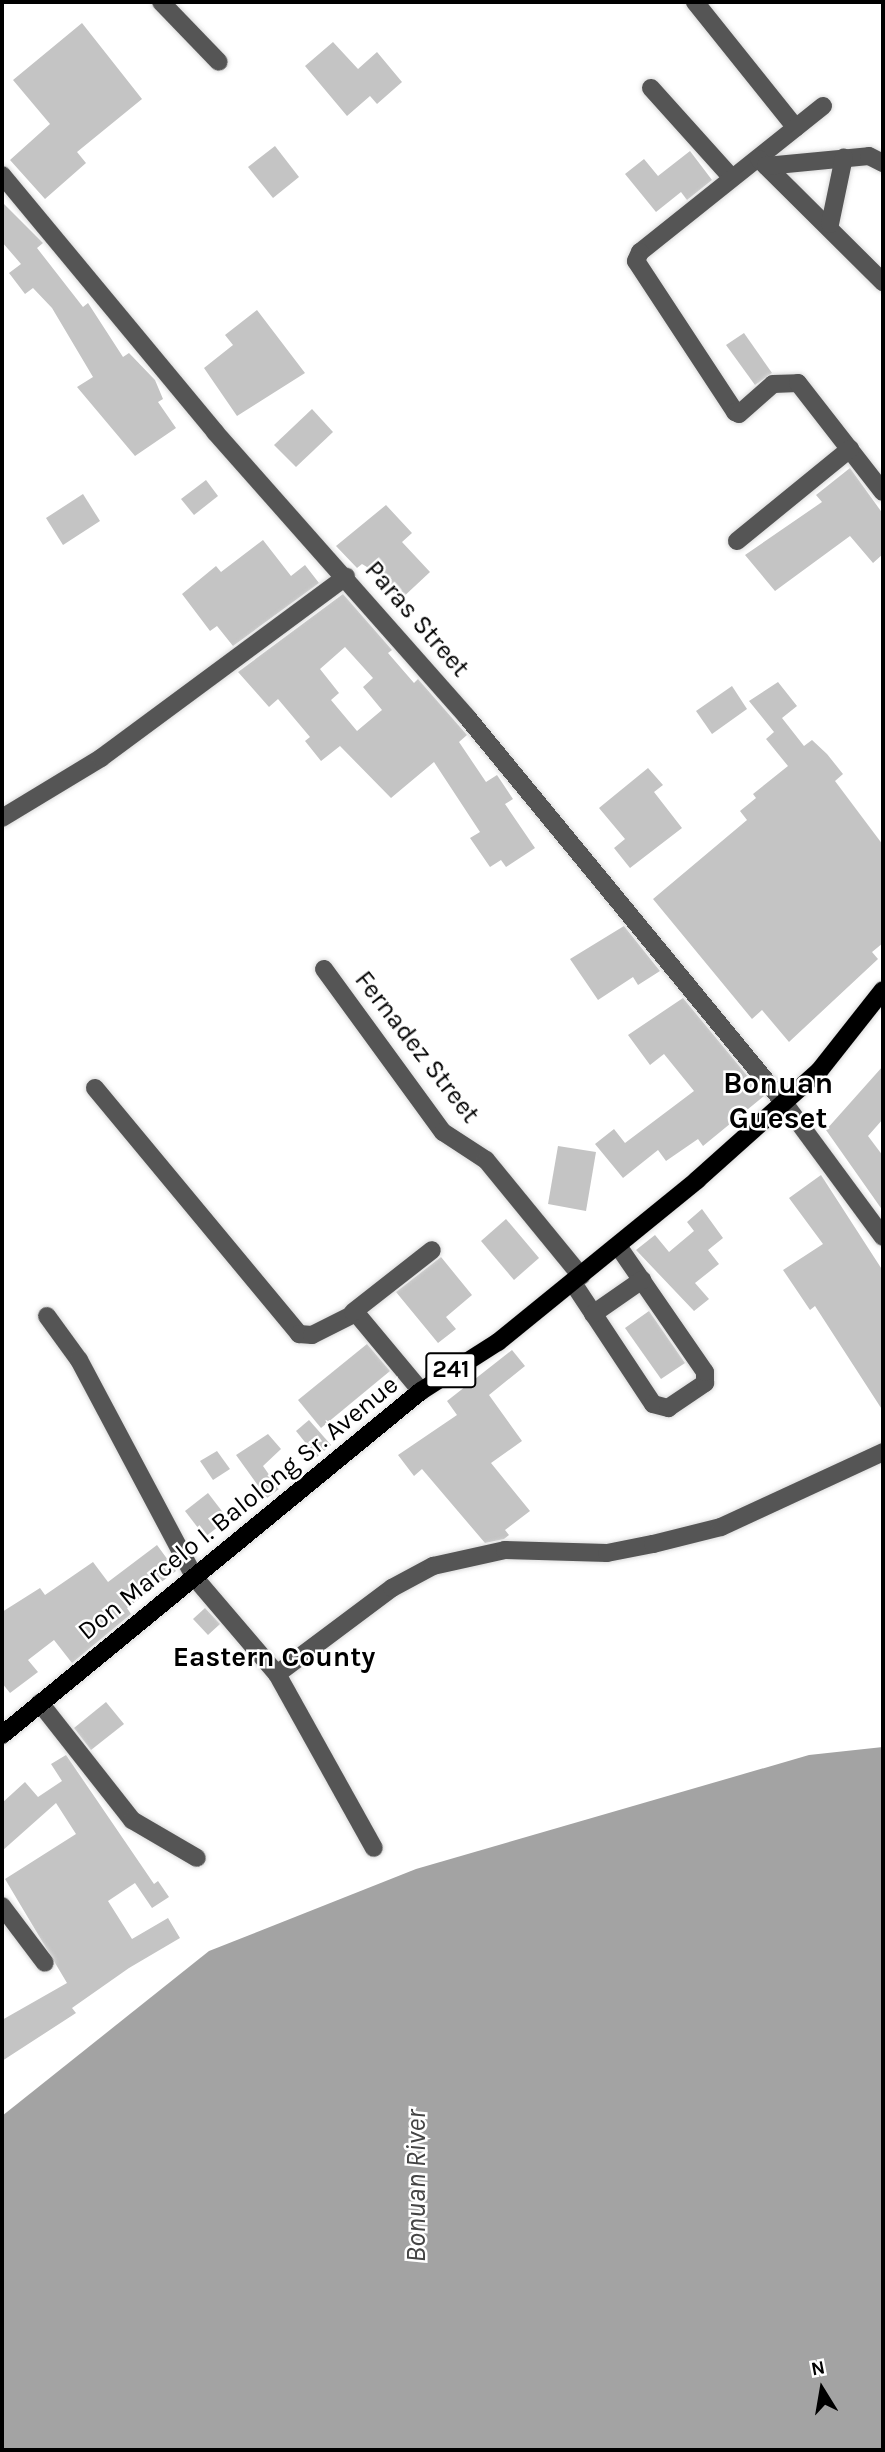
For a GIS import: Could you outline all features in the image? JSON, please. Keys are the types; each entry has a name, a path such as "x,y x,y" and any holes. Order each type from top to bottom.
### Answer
{"main road":[{"name":"Don Marcelo I. Balolong Sr. Avenue","path":"2,1735 421,1391 499,1342 618,1247 785,1104 883,990"}],"street":[{"path":"161,2 219,62"},
{"path":"695,2 796,128"},
{"path":"650,88 732,178"},
{"path":"823,106 762,162 732,178 640,251 636,261 735,412 773,384 797,383 883,492"},
{"path":"762,162 844,157 879,158"},
{"path":"830,224 844,157"},
{"path":"762,162 830,224 883,282"},
{"name":"Paras Street","path":"2,175 215,432 346,577 785,1104 883,1237"},
{"path":"737,541 850,449"},
{"path":"2,818 101,758 346,577"},
{"name":"Fernadez Street","path":"324,969 443,1132 486,1160 577,1280 593,1314 643,1391 653,1404 668,1408 706,1377 642,1280"},
{"path":"95,1088 299,1334 312,1335 353,1312 432,1250"},
{"path":"593,1314 642,1280 618,1247"},
{"path":"353,1312 421,1391"},
{"path":"47,1316 79,1360 195,1578 277,1674 374,1847"},
{"path":"277,1674 392,1588 433,1566 505,1550 607,1553 653,1545 721,1527 883,1452"},
{"path":"40,1703 132,1820 197,1858"},
{"path":"2,1906 46,1963"}],"water":[{"name":"Bonuan River","path":"883,1747 883,2450 2,2450 2,2116 209,1951 416,1869 809,1755"}],"building":[{"path":"82,23 142,99 77,152 86,163 45,199 10,160 50,124 13,80"},
{"path":"333,42 358,69 377,52 402,82 377,104 370,96 347,116 305,66"},
{"path":"275,146 299,177 273,198 248,167"},
{"path":"690,151 712,180 687,200 681,192 656,212 625,174 644,159 658,176"},
{"path":"2,202 43,243 37,248 83,307 88,303 123,357 129,353 155,380 163,399 158,402 176,428 135,456 77,387 93,377 52,308 33,288 25,294 9,273 21,264 2,242"},
{"path":"257,310 305,373 237,416 204,368 233,345 225,335"},
{"path":"744,333 772,373 755,385 726,345"},
{"path":"312,409 333,432 296,467 274,445"},
{"path":"850,468 883,514 883,554 873,563 850,536 775,591 745,555 822,502 816,495"},
{"path":"206,480 218,496 194,515 181,499"},
{"path":"83,494 100,521 63,545 46,518"},
{"path":"386,505 412,533 402,542 430,572 400,600 372,570 362,564 357,568 336,546"},
{"path":"263,540 291,576 305,565 319,583 233,646 217,626 210,631 182,594 216,566 221,572"},
{"path":"343,594 392,650 388,653 414,683 418,679 467,735 459,742 486,782 497,775 513,799 505,804 535,848 506,867 501,860 490,867 470,838 480,832 434,762 391,798 340,746 321,761 305,741 310,737 278,699 269,707 238,672","holes":["345,647 373,678 363,687 382,710 357,731 331,700 339,693 320,669"]},
{"path":"778,682 797,706 782,718 804,746 812,740 843,774 835,781 883,845 883,943 872,952 878,959 789,1042 762,1010 752,1019 653,899 747,820 740,811 756,798 753,794 788,766 766,739 774,732 749,701"},
{"path":"732,686 747,709 712,734 696,711"},
{"path":"648,768 663,785 654,792 682,828 630,868 614,848 625,839 599,808"},
{"path":"624,926 660,971 638,985 633,977 598,1000 570,959"},
{"path":"683,998 764,1096 703,1146 698,1139 666,1161 658,1150 623,1178 595,1144 614,1129 625,1143 694,1091 664,1054 650,1065 628,1035"},
{"path":"883,1066 883,1119 868,1136 883,1156 883,1211 826,1130"},
{"path":"558,1146 596,1152 586,1211 548,1204"},
{"path":"821,1175 883,1271 883,1411 815,1306 810,1310 783,1270 823,1244 789,1198"},
{"path":"702,1209 723,1238 708,1250 719,1264 695,1283 709,1299 694,1311 636,1250 655,1235 669,1252 694,1231 687,1222"},
{"path":"506,1219 539,1258 514,1280 481,1241"},
{"path":"441,1257 472,1295 446,1317 456,1329 438,1343 396,1292"},
{"path":"649,1311 685,1363 661,1379 625,1328"},
{"path":"367,1344 390,1371 321,1428 298,1400"},
{"path":"512,1350 525,1366 489,1395 522,1441 491,1463 530,1511 505,1530 509,1535 504,1539 485,1543 422,1469 414,1476 398,1455 457,1415 447,1401"},
{"path":"309,1420 331,1445 317,1457 296,1431"},
{"path":"268,1434 281,1449 263,1466 279,1489 267,1498 236,1455"},
{"path":"217,1451 230,1469 213,1480 200,1461"},
{"path":"208,1493 228,1519 205,1537 185,1511"},
{"path":"157,1545 176,1571 127,1608 131,1614 72,1663 54,1640 28,1660 38,1672 10,1693 2,1683 2,1612 40,1588 45,1595 93,1562 108,1582"},
{"path":"205,1608 220,1624 208,1635 193,1619"},
{"path":"106,1702 124,1724 91,1750 74,1728"},
{"path":"66,1755 154,1884 158,1881 169,1897 152,1908 135,1883 108,1901 132,1939 168,1918 180,1938 129,1968 72,2008 76,2013 2,2061 2,2020 67,1983 5,1879 76,1834 56,1803 2,1851 2,1803 25,1782 38,1797 62,1781 51,1764"}],"district":[{"name":"Bonuan Gueset","path":"778,1100"},
{"name":"Eastern County","path":"274,1657"}]}
